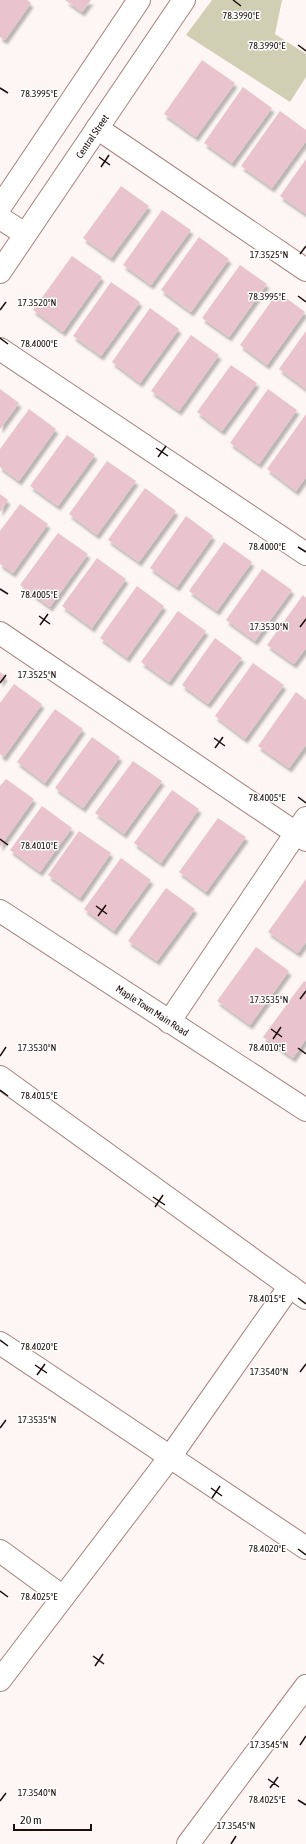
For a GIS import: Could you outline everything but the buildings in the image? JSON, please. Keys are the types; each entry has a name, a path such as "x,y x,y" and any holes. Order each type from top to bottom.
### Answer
{"street":[{"path":"0,207 139,0"},
{"name":"Central Street","path":"0,272 184,0"},
{"path":"97,128 306,270"},
{"path":"0,218 25,234"},
{"path":"0,349 306,554"},
{"path":"0,633 302,830 169,1022"},
{"name":"Maple Town Main Road","path":"0,911 306,1110"},
{"path":"0,1077 298,1292 0,1680"},
{"path":"0,1343 306,1548"},
{"path":"0,1551 63,1597"},
{"path":"188,1844 306,1686"}],"shaded area":[{"path":"212,0 282,0 275,34 306,54 306,77 290,102 186,35"}]}
